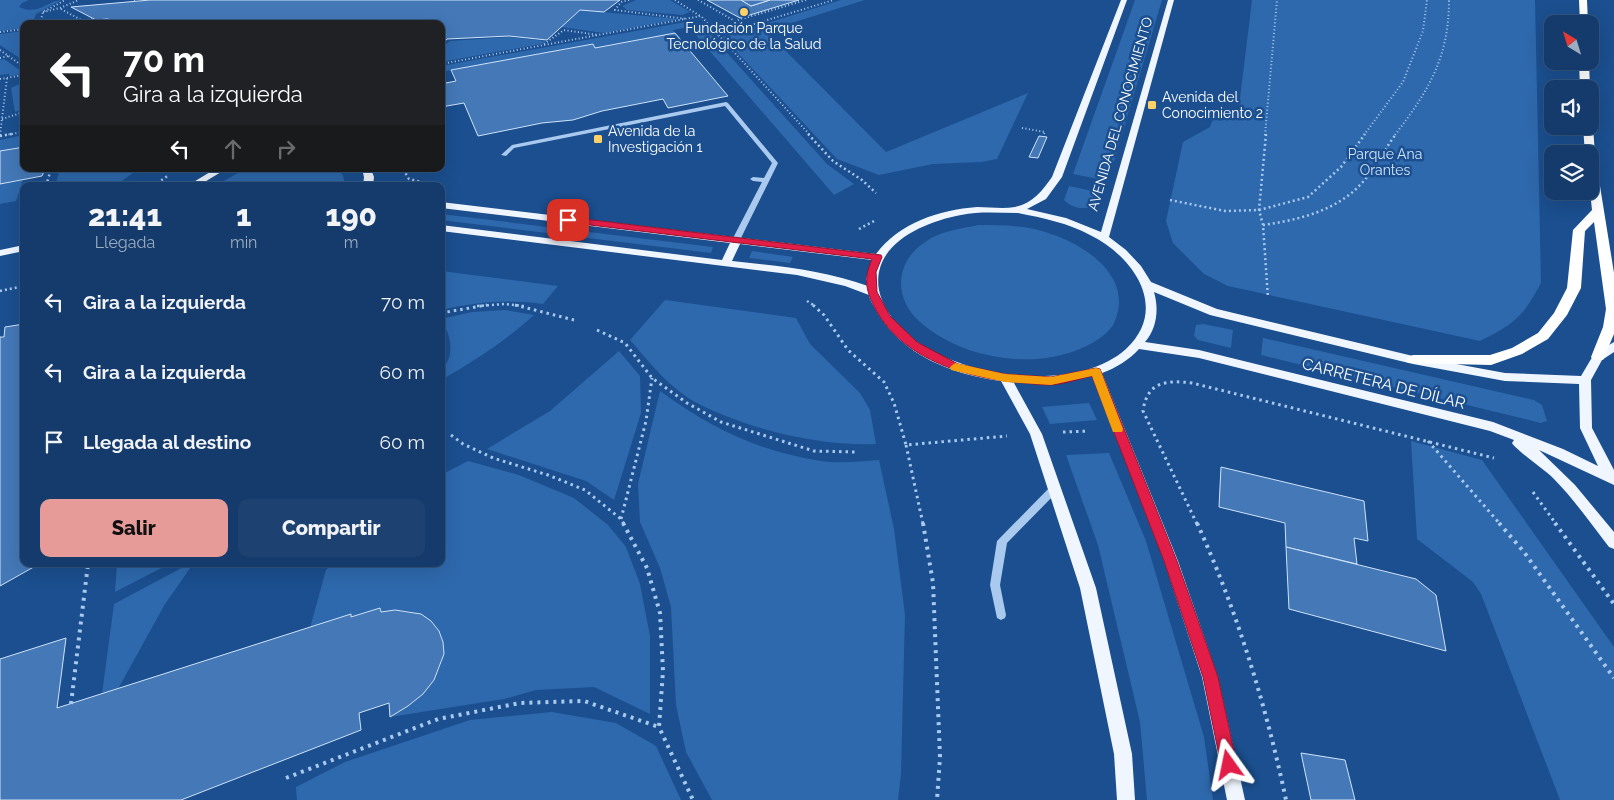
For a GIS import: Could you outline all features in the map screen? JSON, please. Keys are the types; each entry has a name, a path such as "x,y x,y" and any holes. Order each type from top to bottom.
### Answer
{"highway":[{"path":"1583,0 1584,15"},
{"path":"1596,200 1613,309 1610,327 1598,357"},
{"path":"1413,360 1491,360 1517,351 1543,336 1560,315 1574,288 1579,230 1597,212"}],"main road":[{"name":"AVENIDA DEL CONOCIMIENTO","path":"1018,210 1043,197 1057,176 1124,0"},
{"name":"AVENIDA DEL CONOCIMIENTO","path":"1104,238 1171,0"},
{"path":"199,182 216,172"},
{"path":"445,205 877,257"},
{"path":"1018,210 1065,220 1104,238 1132,262 1148,285 1153,308 1149,328 1138,345 1120,360 1096,372 1051,381 1005,378 955,367 913,345 886,318 872,292 871,272 877,257 895,237 924,221 962,212 1018,210"},
{"path":"445,228 797,272 848,283 872,292"},
{"path":"726,263 736,240"},
{"path":"0,253 20,249"},
{"name":"CARRETERA DE DÍLAR","path":"1148,285 1214,312 1413,360 1505,377 1585,380"},
{"name":"CARRETERA DE DÍLAR","path":"1138,345 1199,354 1493,427 1558,452 1614,480"},
{"path":"1614,346 1598,357 1585,380 1586,428 1600,460 1614,480"},
{"path":"1096,372 1171,561 1210,677 1236,800"},
{"path":"1005,378 1036,434 1088,588 1123,754 1126,800"},
{"path":"1493,427 1530,449 1566,482 1614,543"}],"lane":[{"path":"504,155 512,147 726,104 775,163 736,240"},
{"path":"752,179 767,180"},
{"path":"1001,615 996,584 1002,541 1055,488"}],"path":[{"path":"41,20 44,12 65,0"},
{"path":"44,12 79,0"},
{"path":"629,0 621,2 615,10 690,19"},
{"path":"675,0 701,16 833,161 862,180 876,193"},
{"path":"698,0 735,21 806,0"},
{"path":"717,35 834,0"},
{"path":"1268,304 1259,210 1277,0"},
{"path":"1170,200 1225,211 1259,210 1308,197 1341,168 1403,82 1423,31 1427,0"},
{"path":"1262,226 1286,223 1320,213 1357,188 1425,95 1444,50 1449,0"},
{"path":"710,7 716,5"},
{"path":"60,8 80,20"},
{"path":"445,63 701,16"},
{"path":"88,20 94,19"},
{"path":"0,32 20,30"},
{"path":"543,46 564,30 601,35"},
{"path":"0,50 20,64"},
{"path":"0,58 8,56"},
{"path":"0,79 20,76"},
{"path":"7,78 0,136 20,133"},
{"path":"2,119 20,113"},
{"path":"1022,128 1044,132 1043,136"},
{"path":"404,172 407,179 418,182"},
{"path":"159,182 172,173"},
{"path":"855,230 878,219"},
{"path":"0,291 20,287"},
{"path":"803,299 817,307 828,318 845,347 884,382 897,413 906,445 921,510 933,583 940,756 937,800"},
{"path":"445,312 484,305 513,305 538,309 574,320"},
{"path":"597,330 625,343 652,378 687,403 721,422 814,451 857,452"},
{"path":"621,519 646,421 652,378"},
{"path":"1286,800 1257,686 1232,608 1190,506 1150,426 1143,401 1148,392 1159,384 1174,380 1192,383 1501,460"},
{"path":"1059,433 1094,430"},
{"path":"1424,434 1524,552 1614,678"},
{"path":"451,435 463,444 493,458 548,475 584,490 621,519 647,568 660,613 663,671 659,727 694,800"},
{"path":"906,445 1011,436"},
{"path":"1528,484 1614,604"},
{"path":"71,704 88,567"},
{"path":"286,778 438,719 520,703 584,701 659,727"}],"green space":[{"path":"0,0 29,0 22,3 19,7 31,10 61,0 36,14 34,20 20,20 20,28 0,31"},
{"path":"636,0 670,0 690,12 682,15 627,10 622,6"},
{"path":"841,0 865,0 766,31 886,152 1028,93 997,159 981,162 933,164 879,175 837,159 723,37"},
{"path":"1135,0 1162,0 1108,181 1073,174"},
{"name":"Parque Ana Orantes","path":"1252,0 1535,0 1541,283 1523,312 1509,324 1480,341 1228,286 1204,274 1173,243 1166,221 1183,142 1210,127 1214,116 1238,115"},
{"path":"580,10 679,19 604,33 561,27"},
{"path":"691,21 702,25 827,164 854,184 834,195 689,27 673,30 675,33 595,48 592,44 445,71 445,65"},
{"path":"20,32 20,58 0,45 0,34"},
{"path":"509,37 546,41 541,44 445,61 445,45 450,41"},
{"path":"4,59 20,70 20,75 0,75 0,60"},
{"path":"20,84 20,110 15,112 11,88"},
{"path":"20,136 20,148 0,151 0,140"},
{"path":"59,172 134,172 122,181 116,182 56,182"},
{"path":"242,172 340,172 343,175 344,182 222,182"},
{"path":"23,180 20,182 16,201 0,204 0,184"},
{"path":"1069,186 1102,193 1098,206 1080,208 1072,206 1064,200"},
{"path":"445,214 713,247 711,253 445,220"},
{"path":"978,225 1034,229 1057,236 1087,252 1100,262 1111,275 1117,289 1119,304 1113,326 1100,338 1080,349 1040,359 1018,359 975,352 955,344 920,322 905,302 902,291 901,280 908,260 915,250 937,235"},
{"path":"752,251 793,257 790,263 749,258"},
{"path":"445,272 558,286 543,304 492,302 445,309"},
{"path":"665,300 796,318 810,344 860,393 870,410 876,444 854,444 808,439 763,429 740,422 689,398 670,384 630,340"},
{"path":"505,310 534,315 489,350 445,378 445,367 449,358 450,344 449,335 445,327 445,318 472,312"},
{"path":"1203,324 1233,330 1231,348 1198,340 1194,336 1196,325"},
{"path":"1263,338 1534,400 1542,405 1547,421 1541,423 1261,355"},
{"path":"619,351 640,376 641,413 614,500 586,481 487,449 550,411"},
{"path":"660,391 698,417 736,437 777,451 828,462 879,460 894,529 905,615 901,774 898,800 712,800 686,752 676,705 671,607 660,568 640,522 638,484"},
{"path":"1089,403 1097,420 1050,424 1042,407"},
{"path":"1411,441 1482,460 1614,647 1614,800 1560,800 1481,594 1473,582 1417,539"},
{"path":"1109,453 1146,541 1204,737 1213,800 1147,800 1140,722 1098,545 1066,455"},
{"path":"468,461 519,475 574,498 608,525 626,547 640,584 650,636 650,714 594,687 536,690 504,699 390,717 426,691 434,679 441,663 444,648 441,635 435,625 425,617 412,612 398,610 381,612 380,608 310,628 326,570 329,567 445,567 445,473"},
{"path":"117,567 163,567 115,592"},
{"path":"183,567 191,567 165,604 118,689 102,694 114,604"},
{"path":"552,712 616,723 656,746 681,800 297,800 296,787 345,762 470,720"}],"building":[{"path":"150,0 620,0 604,12 580,10 547,40 509,36 447,39 445,41 445,20 96,20 71,7"},
{"name":"Fundación Parque Tecnológico de la Salud","path":"707,0 741,0 751,6 770,0 799,0 740,18"},
{"path":"741,0 770,0 751,6"},
{"path":"675,33 728,96 668,108 663,99 602,111 573,120 542,123 478,136 464,103 445,106 445,83 456,81 451,70 593,44 595,48"},
{"path":"1039,136 1047,137 1038,158 1029,157"},
{"path":"20,148 20,172 44,172 42,176 0,184 0,151"},
{"path":"20,325 20,567 34,567 0,586 0,337 4,337 5,327"},
{"path":"1221,467 1364,501 1368,541 1354,538 1357,564 1286,547 1285,523 1219,507"},
{"path":"1286,547 1416,579 1436,595 1446,651 1289,609"},
{"path":"380,608 381,612 395,610 421,614 431,621 439,631 443,642 444,654 434,680 423,694 390,717 389,703 359,713 361,730 181,800 0,800 0,659 66,638 57,708 351,614 351,617"},
{"path":"1301,753 1345,760 1355,800 1311,800"}],"slow traffic":[{"path":"955,367 1005,378 1051,381 1096,372 1107,396 1117,429"}],"place":[{"name":"Fundación Parque Tecnológico de la Salud","path":"744,12"},
{"name":"Avenida del Conocimiento 2","path":"1152,105"},
{"name":"Avenida de la Investigación 1","path":"598,139"}],"route":[{"path":"568,220 877,257 871,272 872,292 886,318 913,345 955,367 1005,378 1051,381 1096,372 1107,396 1117,429 1171,561 1210,677 1229,765"}]}
